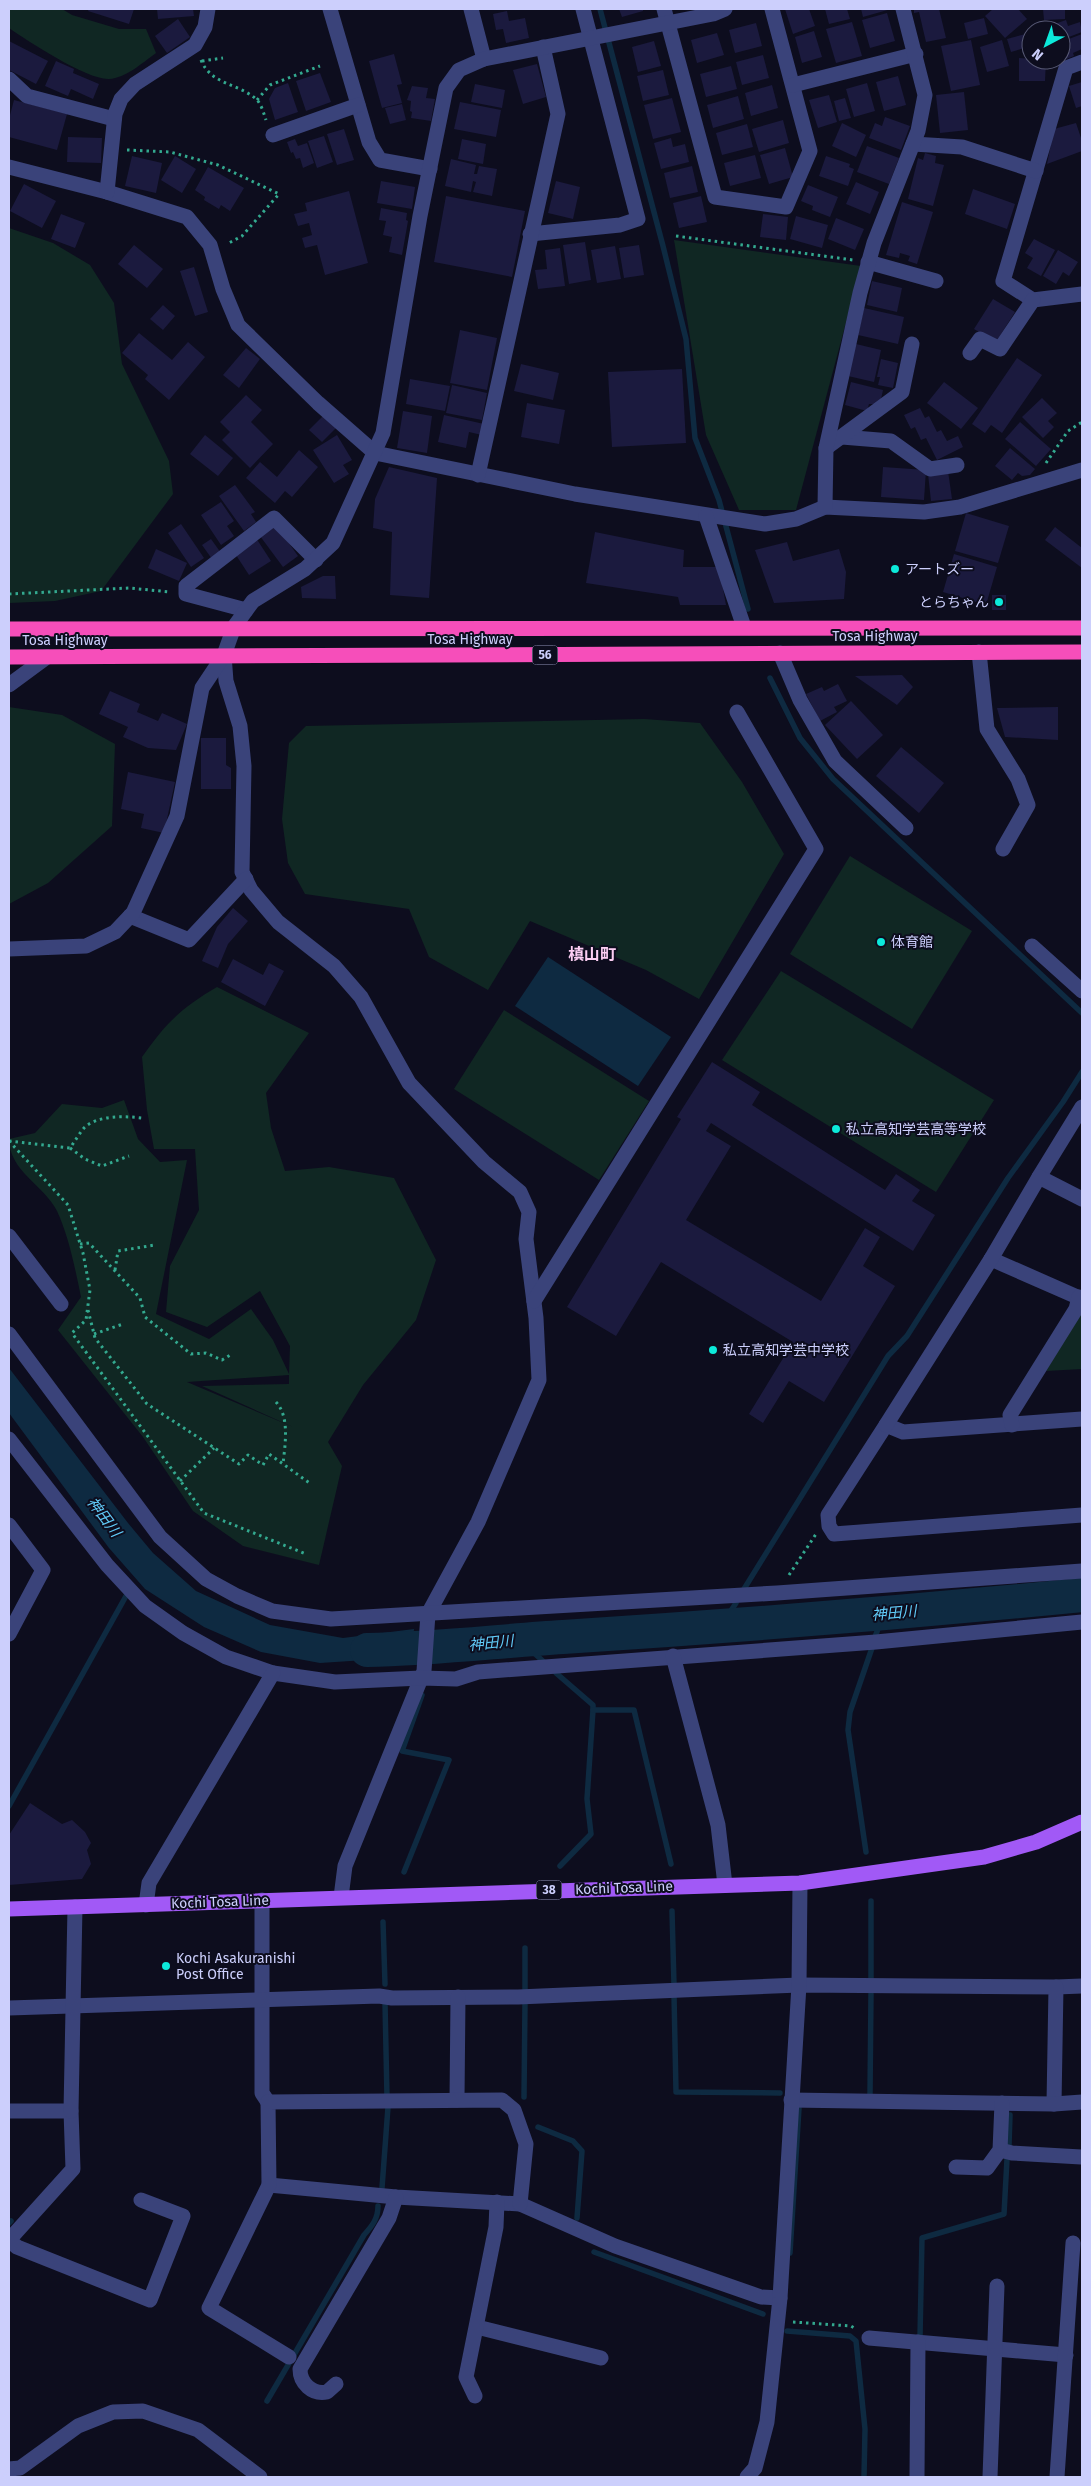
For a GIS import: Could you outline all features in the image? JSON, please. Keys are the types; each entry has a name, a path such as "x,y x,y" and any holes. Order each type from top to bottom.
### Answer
{"highway":[{"name":"Tosa Highway","path":"9,629 234,627 1082,628"},
{"name":"Tosa Highway","path":"9,657 1082,652"}],"main road":[{"name":"Kochi Tosa Line","path":"9,1909 800,1883 984,1857 1036,1842 1082,1822"}],"street":[{"path":"107,192 114,119 121,98 135,84 195,45 204,27 208,9"},
{"path":"330,9 369,142 380,160 430,169"},
{"path":"471,9 484,59"},
{"path":"530,234 620,225 638,219 583,9"},
{"path":"9,949 86,946 115,932 130,916 177,816 202,688 224,655 234,627 253,601 306,569 334,543 383,433 446,88 460,70 484,59 621,31 666,15 713,14 725,9"},
{"path":"666,15 715,197 786,207 810,151 772,9"},
{"path":"825,507 826,448 868,262 918,131 925,95 903,9"},
{"path":"478,475 558,114 543,47"},
{"path":"793,85 916,54"},
{"path":"1082,62 1066,68 1002,281 1033,300 1082,294"},
{"path":"9,80 27,96 114,119"},
{"path":"273,135 358,105"},
{"path":"913,144 962,148 1036,171"},
{"path":"9,167 107,192 187,217 210,245 223,289 238,326 318,403 375,453 575,494 765,524 796,519 825,507 924,512 960,507 1082,470"},
{"path":"868,262 936,281"},
{"path":"970,353 980,340 1000,349 1033,300"},
{"path":"826,448 902,392 912,344"},
{"path":"842,437 891,441 930,469 957,465"},
{"path":"708,516 744,627"},
{"path":"246,610 186,594 186,586 274,518 316,560"},
{"path":"979,652 987,729 1018,779 1028,805 1003,849"},
{"path":"780,653 800,700 835,761 906,828"},
{"path":"224,655 226,681 240,726 244,766 242,872 251,890 278,922 334,966 361,997 409,1083 484,1162 520,1192 529,1212 526,1239 534,1301 539,1380 478,1522 428,1618 422,1675 345,1866 341,1897"},
{"path":"9,685 47,657"},
{"path":"534,1301 816,849 737,712"},
{"path":"130,916 189,940 246,879"},
{"path":"1032,946 1082,991"},
{"path":"1082,1107 991,1259 828,1515 829,1526 834,1534 1082,1515"},
{"path":"1039,1177 1082,1199"},
{"path":"9,1236 61,1304"},
{"path":"991,1259 1080,1298 1076,1309 1010,1414 1012,1426"},
{"path":"9,1334 160,1537 206,1579 237,1596 272,1610 331,1619 428,1618 1082,1571"},
{"path":"886,1425 903,1432 1082,1420"},
{"path":"9,1438 107,1565 145,1606 183,1634 226,1657 273,1673 334,1682 422,1675 456,1679 478,1672 876,1642 1082,1622"},
{"path":"9,1526 43,1570 9,1634"},
{"path":"673,1656 718,1825 725,1885"},
{"path":"146,1905 148,1883 273,1673"},
{"path":"746,2477 755,2468 767,2422 778,2321 799,1985 800,1883"},
{"path":"262,1900 262,2094 268,2102 269,2185 209,2308 289,2357"},
{"path":"75,1907 71,2112 73,2169 9,2240 17,2247 150,2300 183,2216 141,2200"},
{"path":"9,2008 262,1999 518,1997 799,1985 1082,1986"},
{"path":"1054,2104 1056,1987"},
{"path":"456,2100 458,1996"},
{"path":"268,2102 502,2100 514,2110 526,2144 520,2204"},
{"path":"791,2100 1054,2104 1082,2102"},
{"path":"956,2167 987,2168 1000,2150 1002,2103"},
{"path":"9,2111 71,2112"},
{"path":"1000,2150 1012,2153 1082,2157"},
{"path":"269,2185 396,2197 520,2204 615,2246 761,2297 780,2298"},
{"path":"336,2384 327,2392 313,2391 304,2384 300,2376 300,2369 389,2218 396,2197"},
{"path":"475,2396 466,2377 496,2227 497,2202"},
{"path":"1057,2477 1073,2243"},
{"path":"990,2477 997,2286"},
{"path":"477,2327 601,2358"},
{"path":"869,2338 1066,2355"},
{"path":"916,2477 918,2342"},
{"path":"9,2470 20,2468 78,2426 114,2412 143,2411 198,2430 260,2477"}],"path":[{"path":"195,45 205,70 213,77 258,100 273,135"},
{"path":"202,61 222,58"},
{"path":"258,100 270,85 320,66"},
{"path":"111,149 170,152 218,165 279,194 242,236 212,253"},
{"path":"676,236 868,262"},
{"path":"1030,486 1068,431 1082,422"},
{"path":"9,594 129,588 186,594"},
{"path":"70,1148 85,1127 103,1119 142,1118"},
{"path":"9,1141 70,1148 85,1159 102,1166 129,1156"},
{"path":"9,1141 68,1204 80,1244 90,1290 86,1320 72,1333 204,1514 306,1554"},
{"path":"80,1244 89,1243 140,1298 145,1317 191,1354 206,1353 222,1360 232,1354"},
{"path":"114,1271 118,1251 155,1245"},
{"path":"88,1307 94,1338 147,1404 239,1464 248,1455 263,1465 269,1454 311,1484"},
{"path":"94,1334 123,1324"},
{"path":"276,1402 283,1410 285,1443 283,1465"},
{"path":"180,1481 214,1448"},
{"path":"777,1593 828,1515"},
{"path":"778,2321 851,2326 869,2338"}],"green space":[{"path":"9,9 62,9 72,15 119,29 146,29 156,53 122,76 109,79 99,78 58,59 9,28"},
{"path":"9,228 53,243 90,265 114,303 122,364 169,461 173,494 101,591 55,601 9,603"},
{"path":"674,240 861,266 796,510 739,510 706,435"},
{"path":"9,707 62,715 115,744 112,826 48,883 9,904"},
{"path":"644,719 700,723 742,782 784,854 699,999 646,970 530,921 488,990 429,957 409,909 305,894 288,863 282,819 289,743 306,726"},
{"name":"体育館","path":"850,856 972,931 912,1029 790,954"},
{"path":"781,971 994,1100 936,1192 722,1060"},
{"path":"217,987 309,1033 266,1093 271,1128 285,1171 329,1167 394,1178 436,1260 416,1320 363,1385 328,1442 342,1466 319,1565 243,1546 193,1511 143,1437 58,1330 81,1297 71,1253 57,1211 15,1160 9,1139 35,1133 62,1104 102,1108 124,1100 138,1139 160,1162 187,1160 156,1314 209,1339 251,1309 273,1340 289,1374 290,1346 260,1291 207,1327 166,1312 170,1266 199,1210 195,1149 154,1149 147,1110 142,1057 175,1017 193,1002","holes":["289,1375 289,1384 202,1386 293,1427 187,1382"]},
{"path":"504,1010 649,1101 599,1180 454,1089"},
{"path":"1082,1313 1082,1369 1046,1371 1080,1314"}],"water":[{"path":"548,957 671,1037 638,1086 515,1006"},
{"path":"9,1368 153,1553 196,1591 270,1625 343,1638 414,1629 411,1657 320,1663 261,1652 204,1627 145,1589 109,1548 9,1413"}],"building":[{"path":"89,9 134,9 129,24 88,11"},
{"path":"157,9 193,9 194,16 158,19"},
{"path":"619,9 643,9 643,11 622,17"},
{"path":"785,9 809,9 815,26 793,34"},
{"path":"825,9 847,9 850,19 829,24"},
{"path":"861,9 891,9 863,17"},
{"path":"914,9 939,9 946,38 926,42 919,12 914,13"},
{"path":"993,9 1018,9 1027,19 1021,20 1021,24 1005,38 985,16"},
{"path":"1043,9 1065,9 1065,19 1044,20"},
{"path":"507,11 509,21 525,18 529,38 506,43 503,29 496,30 493,14"},
{"path":"887,13 895,41 870,48 862,20"},
{"path":"984,18 988,34 968,39 964,23"},
{"path":"178,19 190,37 167,53 155,36"},
{"path":"852,22 862,56 836,63 826,29"},
{"path":"1080,22 1082,32 1071,36 1071,25"},
{"path":"756,23 762,46 735,53 729,30"},
{"path":"814,31 822,57 802,63 795,37"},
{"path":"717,33 724,55 697,63 691,40"},
{"path":"1082,34 1082,49 1073,53 1074,56 1071,57 1071,38"},
{"path":"1021,35 1021,49 1011,52 1007,39"},
{"path":"971,40 980,85 951,91 941,46"},
{"path":"1002,40 1009,66 987,72 980,47"},
{"path":"9,41 48,61 36,84 9,70"},
{"path":"654,41 661,66 638,72 632,47"},
{"path":"394,54 402,84 397,85 402,103 382,108 369,61"},
{"path":"763,55 769,78 742,85 736,62"},
{"path":"1019,58 1021,58 1021,70 1046,70 1045,81 1019,81"},
{"path":"56,61 74,69 73,73 99,84 93,99 71,89 68,96 45,86"},
{"path":"537,64 546,97 523,104 513,70"},
{"path":"731,66 737,89 706,97 700,74"},
{"path":"663,70 669,95 643,101 637,76"},
{"path":"320,73 331,102 306,111 296,81"},
{"path":"898,76 906,105 884,111 876,82"},
{"path":"1082,82 1082,106 1076,108 1069,86"},
{"path":"288,83 298,112 275,120 269,99 275,88"},
{"path":"867,83 875,111 854,117 846,89"},
{"path":"475,84 505,90 502,108 471,102"},
{"path":"772,85 778,108 751,116 745,93"},
{"path":"412,86 428,88 426,98 435,99 431,121 411,118 411,101 407,100"},
{"path":"964,92 968,130 940,133 936,95"},
{"path":"829,95 837,122 818,128 809,100"},
{"path":"738,96 744,119 713,128 707,105"},
{"path":"672,98 681,132 653,139 644,105"},
{"path":"845,98 851,118 839,121 834,101"},
{"path":"14,100 67,114 57,150 9,137 9,119"},
{"path":"460,102 501,110 496,137 454,129"},
{"path":"402,104 406,120 390,124 385,108"},
{"path":"885,117 910,126 901,150 869,138 875,123 882,126"},
{"path":"783,120 789,143 759,152 752,129"},
{"path":"842,123 866,135 856,157 832,146"},
{"path":"1076,123 1082,141 1082,151 1047,164 1054,129"},
{"path":"747,124 753,147 722,155 716,133"},
{"path":"344,129 354,160 337,165 327,134"},
{"path":"324,136 333,162 317,168 308,141"},
{"path":"68,137 102,138 101,163 67,162"},
{"path":"671,138 673,147 685,144 689,162 661,169 654,143"},
{"path":"295,139 298,146 307,143 314,163 303,168 300,158 296,159 293,152 291,153 287,142"},
{"path":"462,139 486,144 483,164 458,159"},
{"path":"867,146 899,158 889,184 857,172"},
{"path":"785,148 793,177 769,184 760,155"},
{"path":"925,153 936,156 935,163 944,165 933,206 908,199 918,158 923,160"},
{"path":"755,155 761,178 730,186 724,163"},
{"path":"132,156 162,163 156,193 125,186"},
{"path":"175,156 196,169 182,193 161,180"},
{"path":"826,156 850,164 849,167 854,169 848,186 819,176"},
{"path":"451,159 476,165 474,174 477,174 479,166 497,169 492,196 473,192 476,182 473,181 471,192 445,186"},
{"path":"692,166 698,192 670,198 664,173"},
{"path":"208,167 244,188 230,211 221,205 219,209 204,200 205,197 195,190"},
{"path":"381,181 415,187 412,209 377,203"},
{"path":"556,181 580,187 573,219 548,213"},
{"path":"856,182 879,192 870,214 846,204"},
{"path":"24,184 56,201 42,228 10,211"},
{"path":"808,185 838,197 830,217 812,210 813,206 801,201"},
{"path":"973,189 1015,204 1007,229 965,214"},
{"path":"349,191 368,263 325,275 317,245 305,248 302,238 312,235 309,223 298,226 294,214 307,211 305,203"},
{"path":"446,196 525,211 512,277 434,262"},
{"path":"701,196 707,222 679,228 673,203"},
{"path":"902,202 933,212 917,264 908,261 910,256 900,253 899,258 886,255"},
{"path":"381,208 407,213 406,220 408,221 402,255 389,252 392,237 383,235 386,221 379,220"},
{"path":"61,214 85,223 75,248 51,239"},
{"path":"763,214 788,217 786,240 760,237"},
{"path":"796,216 828,225 822,248 790,239"},
{"path":"836,218 864,229 855,250 828,239"},
{"path":"1034,239 1055,250 1041,276 1027,268 1033,258 1025,253"},
{"path":"585,242 591,280 569,284 563,245"},
{"path":"134,245 163,269 147,288 118,264"},
{"path":"639,245 644,275 624,278 619,248"},
{"path":"615,246 621,279 597,283 591,250"},
{"path":"560,248 565,286 538,289 535,270 547,269 545,250"},
{"path":"1058,250 1078,262 1069,276 1063,272 1056,284 1043,276"},
{"path":"194,267 208,312 195,316 180,271"},
{"path":"872,281 902,288 897,312 867,305"},
{"path":"993,299 1015,312 996,342 974,329"},
{"path":"163,305 175,316 163,330 150,319"},
{"path":"864,308 904,317 898,344 858,335"},
{"path":"460,330 497,338 487,390 450,383"},
{"path":"139,333 172,360 188,342 205,357 169,400 145,379 148,375 122,353"},
{"path":"856,344 881,350 874,382 848,376"},
{"path":"246,348 260,359 239,388 223,375"},
{"path":"1017,358 1042,375 1002,433 991,425 985,433 972,424"},
{"path":"881,359 898,363 893,388 878,385 880,377 877,377"},
{"path":"521,364 559,373 553,400 514,391"},
{"path":"682,369 686,443 612,447 608,372"},
{"path":"410,379 450,386 445,411 406,404"},
{"path":"851,382 883,390 880,404 869,404 867,411 845,405"},
{"path":"944,382 978,408 961,429 927,403"},
{"path":"452,385 487,393 482,420 446,413"},
{"path":"246,395 262,410 251,422 273,444 250,468 222,440 230,432 220,422"},
{"path":"1042,398 1057,413 1048,421 1054,427 1043,438 1022,417"},
{"path":"527,403 565,410 559,444 521,437"},
{"path":"920,408 925,418 929,416 937,432 941,430 947,441 958,436 963,447 937,460 926,438 921,440 915,427 911,429 904,415"},
{"path":"403,411 432,416 427,453 397,448"},
{"path":"444,415 484,424 482,435 469,432 466,448 438,442"},
{"path":"323,416 336,428 322,442 309,430"},
{"path":"1020,422 1051,449 1036,466 1005,439"},
{"path":"205,435 233,458 218,476 190,454"},
{"path":"337,435 352,460 343,465 349,474 334,483 313,450"},
{"path":"1010,448 1035,469 1030,475 1022,476 1018,473 1012,480 995,466"},
{"path":"299,450 318,467 292,497 285,491 275,503 246,478 260,462 277,477"},
{"path":"389,467 437,478 429,598 390,595 392,532 373,528 375,499"},
{"path":"883,467 926,470 924,500 881,497"},
{"path":"948,471 952,499 931,501 928,474"},
{"path":"235,485 255,512 251,514 256,522 244,531 219,496"},
{"path":"221,502 234,521 227,526 234,536 221,545 201,515"},
{"path":"966,513 1009,526 998,563 955,551"},
{"path":"181,524 204,558 191,567 168,533"},
{"path":"276,525 298,556 283,567 260,536"},
{"path":"1055,527 1082,548 1082,568 1045,540"},
{"path":"595,532 684,550 683,567 719,567 726,605 680,605 678,597 586,583"},
{"path":"256,538 271,561 249,575 234,552"},
{"path":"211,539 221,553 212,559 202,545"},
{"path":"787,542 793,561 839,549 846,572 844,599 774,603 755,550"},
{"path":"156,549 187,563 179,581 148,568"},
{"path":"954,554 997,567 986,605 943,592"},
{"path":"323,576 335,576 336,599 302,598 301,587"},
{"name":"とらちゃん","path":"992,595 1006,595 1006,610 992,610"},
{"path":"902,675 913,687 897,705 855,676"},
{"path":"838,684 847,701 834,707 837,712 820,721 806,694 822,687 824,691"},
{"path":"110,691 140,704 137,712 158,721 162,713 187,724 176,750 148,748 123,737 128,727 99,714"},
{"path":"851,701 883,735 857,759 825,725"},
{"path":"1058,707 1058,740 1005,737 997,708"},
{"path":"201,738 226,738 226,765 231,768 231,789 201,789"},
{"path":"901,747 944,783 919,813 876,776"},
{"path":"128,772 175,782 164,833 141,828 144,814 121,809"},
{"path":"233,908 248,921 228,944 218,968 202,961 217,927"},
{"path":"233,959 263,975 269,963 284,971 265,1006 221,982"},
{"path":"712,1062 760,1092 752,1105 885,1190 896,1174 920,1190 912,1201 935,1215 913,1251 711,1123 706,1131 731,1146 686,1220 821,1301 865,1228 880,1237 863,1266 895,1286 824,1402 789,1381 763,1423 749,1414 793,1342 661,1262 616,1336 567,1307 681,1119 677,1117"},
{"path":"30,1803 62,1824 72,1820 85,1832 91,1843 87,1850 91,1864 82,1879 9,1885 9,1835"}],"waterway":[{"path":"600,9 686,339 695,438 719,500 748,609"},
{"path":"770,678 800,738 833,779 1082,1013"},
{"path":"744,1589 888,1356 907,1336 1008,1178 1063,1102 1082,1072"},
{"name":"神田川","path":"367,1650 441,1647 758,1623 1082,1595"},
{"path":"9,1806 126,1596"},
{"path":"721,1626 736,1603"},
{"path":"875,1637 883,1615"},
{"path":"520,1640 545,1663"},
{"path":"866,1852 848,1730 850,1712 872,1648"},
{"path":"556,1673 593,1705 587,1799 591,1834 560,1866"},
{"path":"404,1872 449,1760 402,1751 422,1695"},
{"path":"593,1710 634,1710 671,1864"},
{"path":"871,1901 871,1979"},
{"path":"672,1911 674,1985"},
{"path":"383,1922 385,1984"},
{"path":"525,1948 525,1991"},
{"path":"870,2095 871,1994"},
{"path":"674,1995 676,2092 780,2093"},
{"path":"385,2003 387,2097"},
{"path":"524,2097 525,2003"},
{"path":"382,2188 388,2107"},
{"path":"790,2253 799,2108"},
{"path":"1009,2145 1010,2115"},
{"path":"538,2127 573,2141 582,2151 577,2218"},
{"path":"920,2337 922,2238 1004,2214 1007,2159"},
{"path":"267,2401 364,2235 374,2222 378,2206"},
{"path":"594,2252 763,2314"},
{"path":"787,2331 850,2336 856,2341 865,2429 864,2477"}],"place":[{"name":"アートズー","path":"895,569"},
{"name":"とらちゃん","path":"999,602"},
{"name":"体育館","path":"881,942"},
{"name":"私立高知学芸高等学校","path":"836,1129"},
{"name":"私立高知学芸中学校","path":"713,1350"},
{"name":"Kochi Asakuranishi Post Office","path":"166,1966"}],"district":[{"name":"槙山町","path":"592,954"}]}
